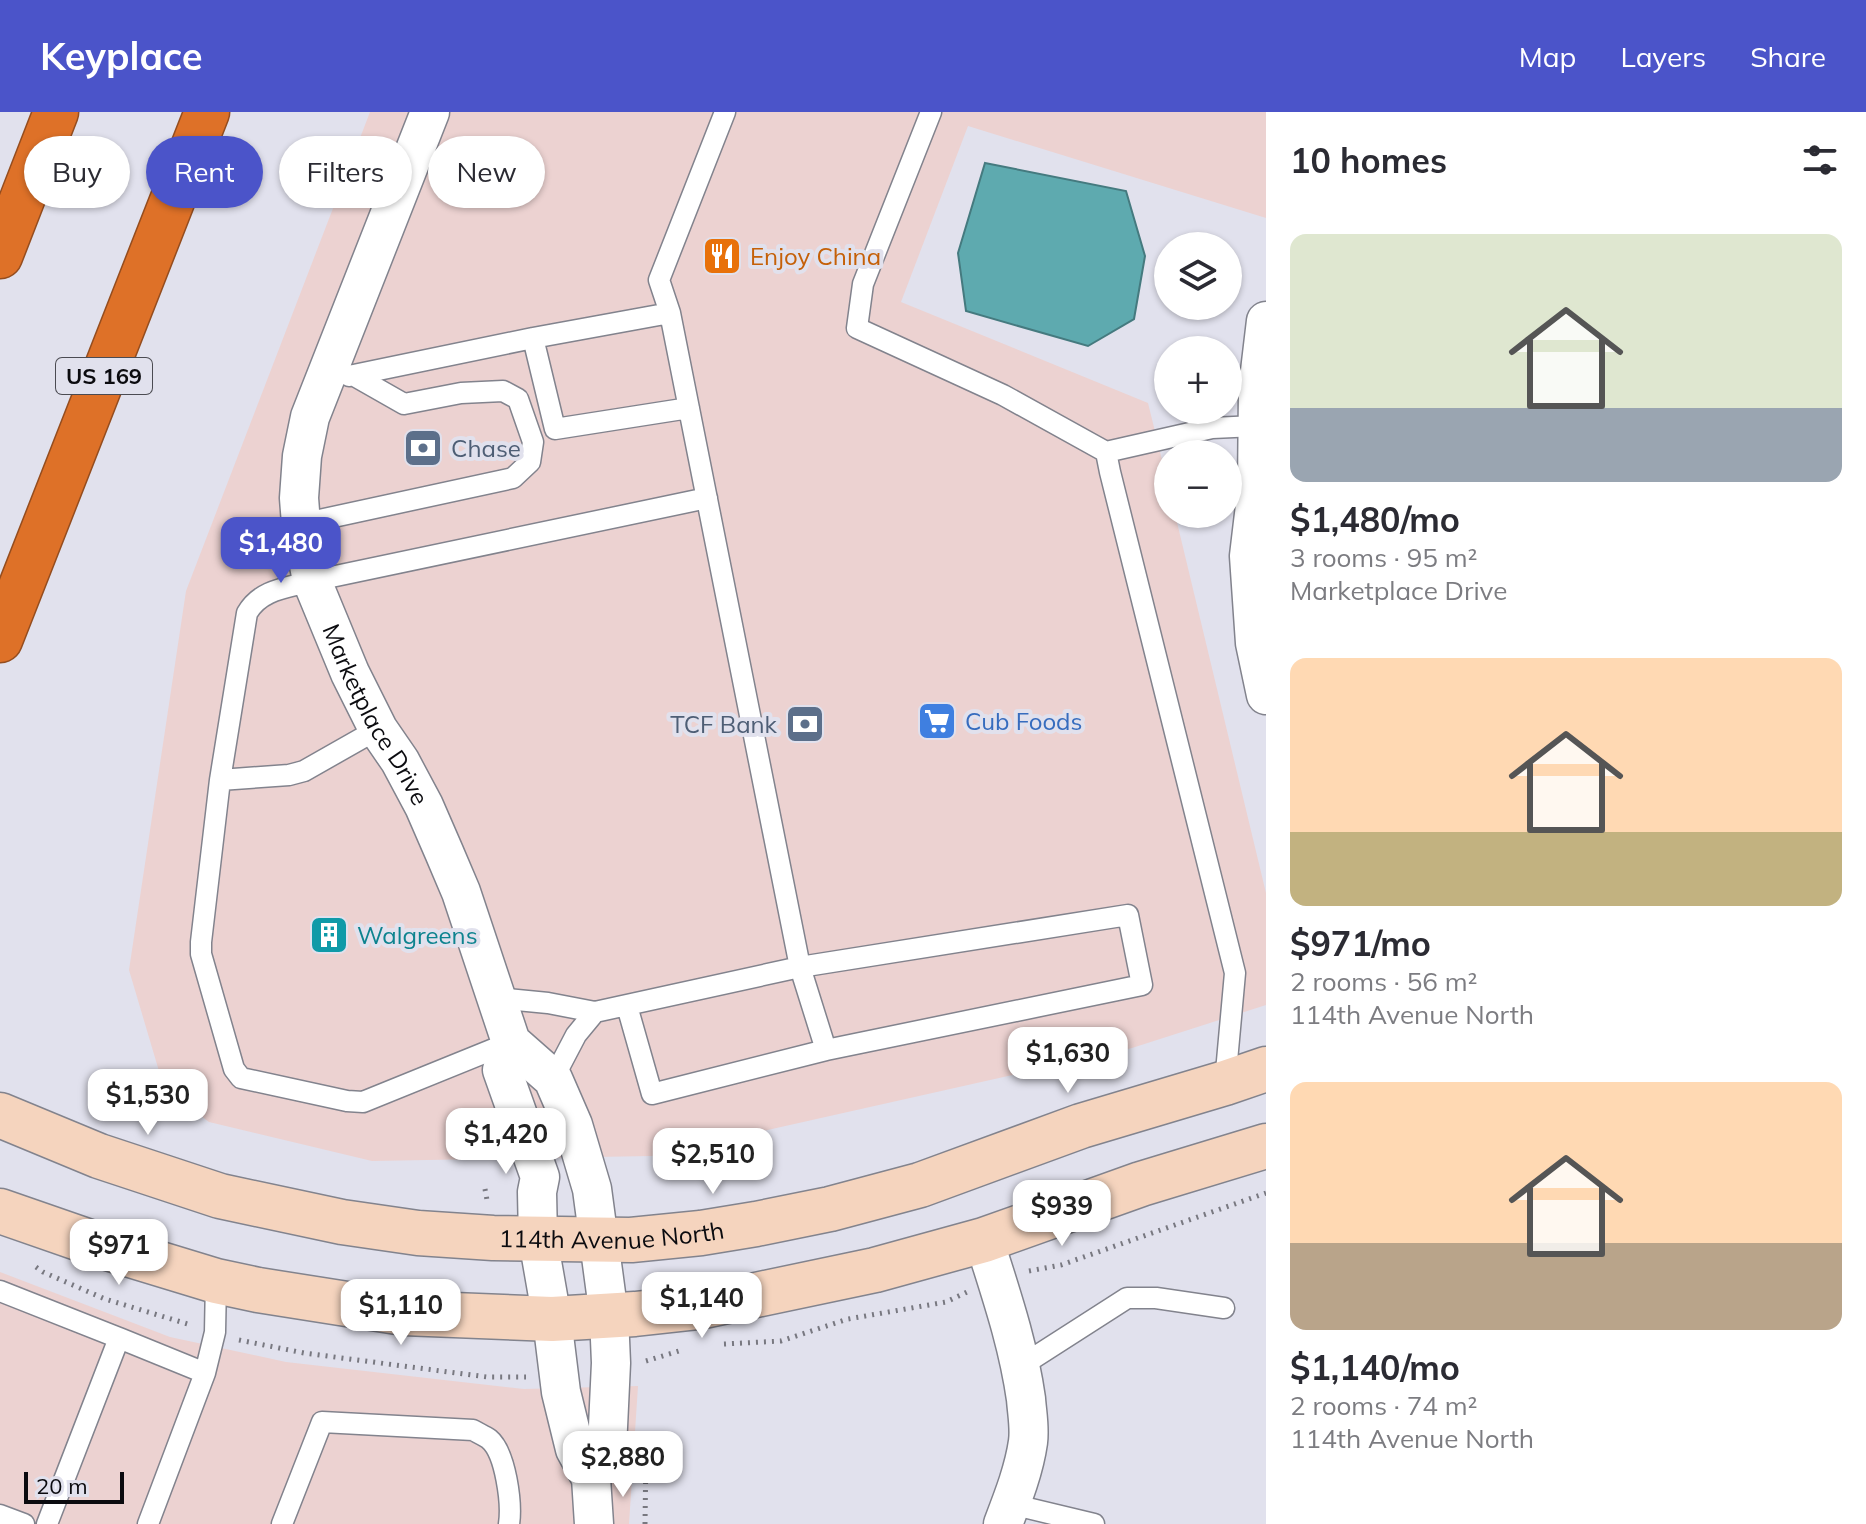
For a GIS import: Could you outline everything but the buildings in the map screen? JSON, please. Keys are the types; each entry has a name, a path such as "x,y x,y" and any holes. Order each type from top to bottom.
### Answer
{"highway":[{"path":"0,256 56,112"},
{"name":"US 169","path":"0,640 207,112"}],"street":[{"name":"Marketplace Drive","path":"430,112 339,378 310,417 302,456 301,524 312,581 331,631 378,729 400,761 424,806 461,892 511,1042 553,1079 581,1151 592,1189 600,1240 611,1363 607,1448 591,1478"},
{"path":"1266,321 1256,426 1262,501 1249,556 1255,643 1266,695"},
{"name":"Marketplace Drive","path":"511,1042 502,1070 540,1177 537,1192 538,1239 561,1392 575,1449 591,1478"},
{"name":"114th Avenue North","path":"0,1115 99,1156 220,1196 342,1222 418,1233 631,1240 701,1233 830,1209 920,1185 1081,1126 1266,1069"},
{"path":"0,1211 216,1281 281,1294 404,1313 552,1319 699,1307 875,1270 984,1240 1141,1184 1266,1146"},
{"path":"984,1240 1007,1309 1021,1366 1029,1424 1028,1442 1007,1514"},
{"path":"591,1478 594,1524"}],"lane":[{"path":"725,112 659,280 670,313 800,967 826,1050"},
{"path":"931,112 863,284 857,328 1003,395 1106,452 1212,428 1256,426"},
{"path":"339,378 670,313"},
{"path":"533,338 555,429 689,408"},
{"path":"301,524 513,478 530,462 533,442 518,399 503,391 461,393 404,404 339,378"},
{"path":"1106,452 1235,973 1225,1083"},
{"path":"511,1042 363,1102 241,1078 234,1069 201,954 201,942 220,780 247,613 263,595 312,581 707,498"},
{"path":"220,780 304,771 378,729"},
{"path":"496,998 595,1012 800,967 1128,915 1142,985 826,1050 652,1094 627,1006"},
{"path":"553,1079 576,1035 595,1012"},
{"path":"148,1524 205,1373 215,1332 216,1281"},
{"path":"0,1291 205,1373"},
{"path":"1021,1366 1127,1298 1156,1298 1224,1308"},
{"path":"47,1524 119,1338"},
{"path":"282,1524 322,1422 473,1430 491,1440 501,1456 511,1510 509,1524"},
{"path":"1007,1514 1094,1524"},
{"path":"0,1515 24,1524"}],"path":[{"path":"1061,1265 1266,1193"},
{"path":"720,1345 781,1341 848,1319 946,1302"},
{"path":"650,1360 690,1347"}],"shaded area":[{"path":"370,112 1266,112 1266,218 968,126 901,302 1148,403 1157,440 1154,440 1154,528 1178,528 1266,893 1266,1005 1132,1048 652,1156 372,1161 209,1122 164,1088 129,970 186,591 333,208 412,208 412,136 361,136"},
{"path":"0,1272 170,1337 286,1362 524,1389 638,1386 629,1524 0,1524"}],"water":[{"path":"985,163 1126,191 1145,256 1134,319 1088,346 966,311 958,253"}],"place":[{"name":"Enjoy China","path":"722,256"},
{"name":"Chase","path":"423,448"},
{"name":"Cub Foods","path":"937,721"},
{"name":"TCF Bank","path":"805,724"},
{"name":"Walgreens","path":"329,935"}]}
